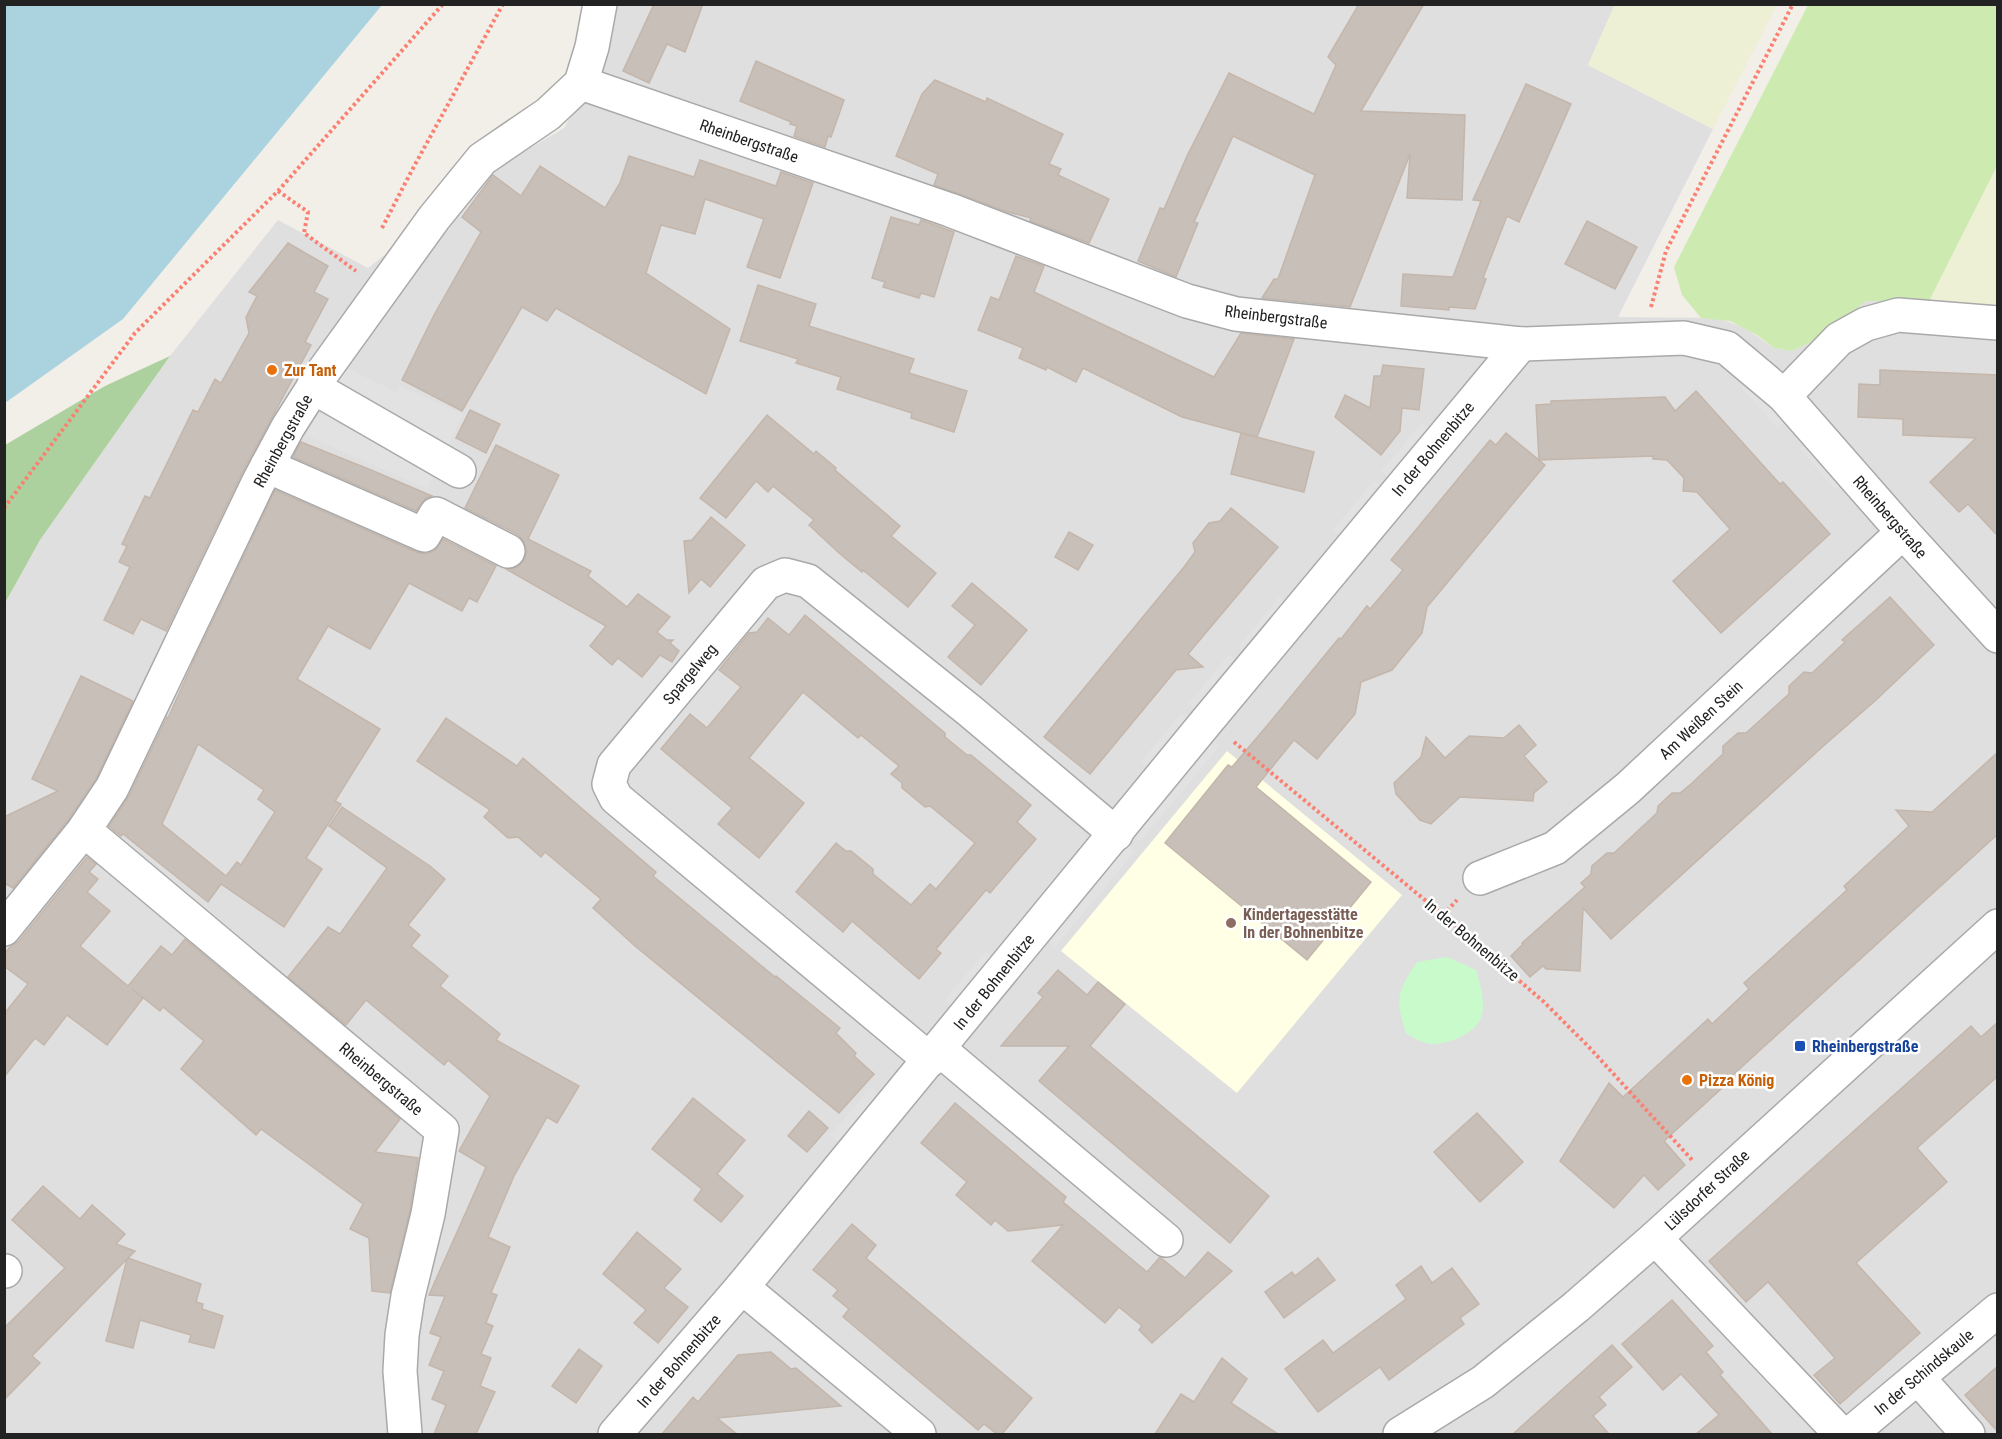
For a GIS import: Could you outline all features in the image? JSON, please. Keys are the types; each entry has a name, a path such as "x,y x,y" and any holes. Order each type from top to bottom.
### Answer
{"street":[{"path":"581,83 592,47 600,4"},
{"name":"Rheinbergstraße","path":"4,929 84,830 112,788 267,466 313,387 434,218 482,159 548,114 581,83 950,210 1187,301 1236,314 1521,344 1684,338 1727,348 1784,396 1998,636"},
{"path":"1784,396 1839,339 1866,324 1898,315 1998,323"},
{"name":"In der Bohnenbitze","path":"615,1434 742,1287 1207,721 1521,344"},
{"path":"313,387 459,471"},
{"path":"267,466 424,535 436,514 508,551"},
{"name":"Am Weißen Stein","path":"1480,878 1556,848 1628,788 1903,532"},
{"name":"Spargelweg","path":"935,1054 616,798 609,784 614,765 766,583 785,575 808,581 970,711 1116,834"},
{"name":"Rheinbergstraße","path":"84,830 442,1130 428,1214 408,1296 402,1335 400,1371 405,1434"},
{"name":"Lülsdorfer Straße","path":"1400,1434 1483,1382 1576,1307 1998,926"},
{"path":"935,1054 1166,1240"},
{"path":"1655,1238 1841,1434"},
{"path":"1683,1266 1673,1276 1810,1434"},
{"path":"742,1287 919,1434"},
{"name":"In der Schindskaule","path":"1850,1434 1998,1310"},
{"path":"1918,1378 1968,1434"}],"path":[{"path":"4,508 135,333 278,191 443,4"},
{"path":"380,233 503,4"},
{"path":"1642,340 1666,251 1793,4"},
{"path":"278,191 308,212 304,233 360,273 355,292 369,309"},
{"name":"In der Bohnenbitze","path":"1207,721 1443,915 1544,1002 1588,1046 1714,1184"}],"shaded area":[{"path":"1615,4 1777,5 1713,129 1588,65"},
{"path":"616,5 1615,5 1588,65 1713,129 1618,317 1718,318 1745,328 1774,348 1792,351 1822,337 1866,301 1929,301 1997,305 1997,1434 5,1434 5,603 40,540 170,356 278,220 368,268 490,172 564,128 603,63"},
{"path":"1997,166 1997,305 1929,301"},
{"path":"343,366 396,392 400,386 463,414 427,489 306,435"},
{"path":"1749,380 1786,421 1778,428 1741,387"},
{"path":"1422,422 1430,428 1389,478 1381,471"},
{"path":"1807,442 1843,484 1835,490 1800,449"},
{"path":"1374,480 1383,487 1341,537 1333,530"},
{"path":"1279,597 1287,604 1246,654 1238,647"},
{"path":"1229,654 1238,662 1196,711 1188,704"},
{"path":"1181,713 1189,720 1148,769 1140,763"},
{"path":"1213,740 1220,746 1140,842 1133,836"},
{"name":"Kindertagesstätte In der Bohnenbitze","path":"1227,751 1402,895 1237,1093 1061,951"},
{"path":"1127,845 1135,852 1055,947 1048,941"},
{"path":"986,951 994,957 952,1007 944,1000"},
{"path":"871,1087 879,1094 838,1142 830,1135"}],"green space":[{"path":"1808,5 1997,5 1997,166 1929,301 1866,301 1822,337 1792,351 1774,348 1757,335 1730,321 1701,318 1682,295 1674,267"},
{"path":"170,356 40,540 5,603 5,445 105,386"},
{"path":"1447,957 1476,970 1482,995 1482,1015 1476,1026 1463,1036 1438,1044 1430,1044 1406,1033 1400,1012 1400,996 1405,981 1417,962"}],"water":[{"path":"5,4 382,5 123,319 5,403"}],"building":[{"path":"654,4 703,4 685,52 667,44 649,83 623,71"},
{"path":"1359,4 1424,4 1361,111 1465,115 1462,200 1407,198 1410,154 1350,307 1262,298 1274,279 1278,279 1315,175 1233,136 1194,222 1198,223 1176,277 1138,261 1160,208 1164,209 1187,156 1229,73 1314,114 1336,65 1328,57"},
{"path":"756,61 844,100 831,137 828,136 825,147 794,136 797,126 790,124 791,122 740,101"},
{"path":"935,80 986,102 987,98 1063,134 1049,164 1061,169 1058,175 1109,199 1089,243 1030,221 1031,218 934,185 938,174 896,156 922,94"},
{"path":"1526,84 1571,104 1519,222 1507,216 1483,278 1486,279 1475,309 1449,307 1449,310 1401,306 1403,274 1453,277 1481,201 1473,200"},
{"path":"629,156 694,177 700,160 776,186 781,172 813,183 780,278 747,267 764,219 705,199 695,234 661,225 646,273 730,329 706,394 556,308 547,321 522,307 462,411 402,380 434,315 481,232 462,217 493,175 521,196 540,166 605,208 620,183"},
{"path":"891,217 919,225 921,220 954,232 934,297 921,293 919,298 883,287 885,282 872,278"},
{"path":"1587,221 1637,247 1615,289 1565,264"},
{"path":"288,243 328,266 314,292 328,299 305,342 311,345 241,475 166,631 141,619 133,634 104,620 130,567 119,562 127,546 122,544 145,496 150,498 193,410 198,412 215,379 221,383 249,333 246,317 257,296 249,292"},
{"path":"1016,256 1044,266 1034,292 1214,377 1241,333 1294,339 1257,437 1182,417 1083,368 1076,382 1047,367 1046,370 1019,358 1023,348 978,330 991,297 999,300"},
{"path":"758,285 816,304 809,326 914,359 909,373 967,391 954,432 911,418 912,413 837,389 841,377 796,363 798,359 740,341"},
{"path":"1383,365 1424,369 1419,410 1402,408 1400,431 1381,455 1335,417 1345,395 1370,408 1374,376 1381,376"},
{"path":"1880,370 1998,375 1998,536 1968,504 1959,512 1930,482 1976,438 1903,435 1903,419 1858,417 1859,384 1880,385"},
{"path":"1696,391 1780,484 1783,482 1830,534 1721,633 1673,581 1730,529 1697,492 1683,491 1684,478 1667,460 1653,459 1653,456 1539,460 1536,405 1551,404 1551,401 1665,397 1675,411"},
{"path":"470,410 500,424 486,453 456,438"},
{"path":"767,415 814,454 816,451 900,526 891,536 936,573 908,607 839,553 809,525 814,520 773,486 768,492 756,481 726,518 700,498"},
{"path":"1241,433 1314,452 1304,492 1231,474"},
{"path":"1506,433 1545,465 1427,607 1422,633 1392,670 1361,682 1355,714 1317,759 1294,740 1256,787 1371,882 1307,960 1165,843 1228,765 1232,767 1339,638 1341,639 1367,606 1370,609 1403,570 1391,560 1490,440 1496,445"},
{"path":"301,442 432,496 426,498 416,511 293,457"},
{"path":"496,445 559,475 528,539 591,571 588,576 627,607 638,594 670,617 657,632 667,640 673,640 670,643 679,651 672,662 660,655 642,677 618,658 612,665 590,646 606,626 506,569 518,567 524,560 527,551 523,540 517,534 465,508"},
{"path":"275,490 416,552 425,554 434,551 443,539 496,566 477,602 469,598 462,611 409,583 370,649 328,626 297,679 380,729 335,801 341,804 306,858 322,869 284,927 221,884 208,902 123,834 121,836 109,826 129,796","holes":["198,744 264,790 258,799 275,812 241,865 237,862 226,876 162,824"]},
{"path":"1231,508 1278,547 1188,654 1203,667 1176,670 1090,774 1044,737 1184,567 1195,552 1193,543 1209,523 1220,521"},
{"path":"711,517 745,545 710,587 701,579 689,593 684,541 692,540"},
{"path":"1069,532 1093,545 1078,570 1055,557"},
{"path":"972,583 1027,630 981,685 948,657 975,625 952,606"},
{"path":"1890,597 1934,645 1611,939 1583,908 1580,971 1546,969 1543,966 1530,977 1511,956 1522,943 1585,887 1581,883 1591,874 1592,866 1607,853 1614,853 1657,813 1658,806 1672,793 1680,793 1691,784 1723,754 1723,746 1738,733 1746,733 1789,694 1789,686 1804,672 1812,673 1845,642 1842,640"},
{"path":"805,615 945,733 945,737 967,755 971,755 1031,805 1017,822 1036,839 990,893 986,890 936,949 941,953 919,979 852,921 843,932 796,892 836,843 846,851 851,851 873,869 873,874 911,905 930,884 936,889 975,843 930,806 925,807 902,788 902,783 891,774 899,766 861,735 858,738 803,692 749,758 804,803 759,858 718,824 732,808 661,749 690,714 707,728 741,687 719,670 749,633 757,632 768,618 789,635"},
{"path":"81,676 133,701 96,779 69,819 13,888 4,883 4,817 58,791 32,779"},
{"path":"446,718 517,766 523,758 656,872 653,876 840,1028 836,1033 856,1053 854,1056 874,1074 839,1113 635,946 593,908 601,899 545,852 541,857 518,837 508,838 484,817 490,810 417,761"},
{"path":"1519,725 1536,745 1524,756 1547,782 1534,793 1533,801 1460,797 1431,824 1420,820 1396,794 1394,783 1421,757 1426,737 1445,758 1469,736 1504,738"},
{"path":"1998,752 1998,834 1758,1052 1664,1141 1685,1165 1658,1190 1644,1175 1614,1208 1560,1161 1609,1083 1623,1097 1708,1019 1712,1024 1749,989 1744,983 1847,890 1844,886 1909,826 1896,810 1932,812"},
{"path":"342,807 430,866 445,879 408,925 420,935 411,946 448,976 440,986 500,1034 496,1040 579,1086 557,1123 547,1117 514,1176 488,1237 510,1247 491,1293 497,1295 486,1323 493,1326 481,1354 491,1358 480,1386 495,1392 476,1434 434,1434 446,1405 432,1399 444,1371 429,1365 441,1337 430,1333 445,1296 429,1295 486,1167 459,1151 490,1096 448,1060 444,1065 366,1000 346,1025 288,977 328,927 340,934 387,868 329,826"},
{"path":"87,857 96,864 89,872 98,879 87,892 110,911 80,946 128,986 161,946 172,955 185,939 400,1119 375,1152 418,1158 410,1210 390,1293 372,1291 369,1238 350,1229 363,1204 261,1129 256,1135 181,1069 204,1041 163,1007 160,1011 132,989 143,998 107,1045 67,1015 44,1045 35,1038 4,1077 4,1014 28,984 4,966 4,954 19,941"},
{"path":"1058,970 1087,995 1098,982 1125,1004 1090,1046 1269,1196 1230,1243 1039,1081 1069,1046 1001,1046 1043,997 1038,993"},
{"path":"1998,1022 1998,1076 1917,1148 1947,1182 1856,1263 1920,1333 1840,1404 1814,1375 1835,1358 1768,1282 1746,1302 1709,1261 1971,1026 1981,1037"},
{"path":"693,1098 745,1140 717,1174 743,1196 721,1222 694,1200 702,1189 652,1149"},
{"path":"955,1103 1066,1197 1063,1202 1147,1272 1160,1257 1185,1278 1208,1252 1232,1271 1152,1343 1139,1330 1142,1326 1119,1307 1105,1323 1032,1261 1063,1225 1008,1231 995,1220 991,1225 956,1195 967,1182 921,1143"},
{"path":"809,1111 828,1128 807,1152 788,1136"},
{"path":"1477,1113 1523,1162 1480,1202 1434,1152"},
{"path":"43,1186 80,1219 92,1205 125,1234 116,1244 135,1251 128,1258 201,1284 196,1302 203,1304 202,1309 223,1316 214,1348 189,1342 191,1335 140,1320 133,1348 106,1341 127,1259 32,1356 40,1363 4,1400 4,1328 65,1268 12,1220"},
{"path":"852,1224 876,1245 866,1258 1032,1398 1002,1434 997,1434 984,1424 978,1430 843,1317 849,1309 833,1296 838,1290 813,1270"},
{"path":"637,1232 681,1269 664,1288 688,1307 658,1343 634,1323 646,1310 603,1274"},
{"path":"1318,1258 1335,1280 1284,1318 1265,1292 1292,1272 1295,1276"},
{"path":"1421,1266 1432,1283 1452,1268 1479,1304 1460,1318 1464,1324 1389,1380 1380,1367 1318,1412 1285,1369 1323,1340 1333,1353 1406,1299 1396,1285"},
{"path":"1672,1300 1713,1346 1706,1352 1723,1372 1720,1375 1772,1434 1696,1434 1719,1415 1681,1374 1663,1390 1622,1344"},
{"path":"1612,1345 1632,1367 1599,1397 1606,1405 1593,1416 1609,1434 1513,1434"},
{"path":"579,1349 602,1366 576,1403 552,1386"},
{"path":"771,1352 791,1369 796,1368 841,1406 717,1418 737,1434 662,1434 693,1397 698,1402 738,1355"},
{"path":"1222,1358 1247,1379 1231,1403 1278,1434 1155,1434 1181,1394 1194,1402"},
{"path":"1998,1366 1998,1432 1965,1395"}],"place":[{"name":"Zur Tant","path":"272,370"},
{"name":"Kindertagesstätte In der Bohnenbitze","path":"1231,923"},
{"name":"Rheinbergstraße","path":"1800,1046"},
{"name":"Pizza König","path":"1687,1080"}]}
